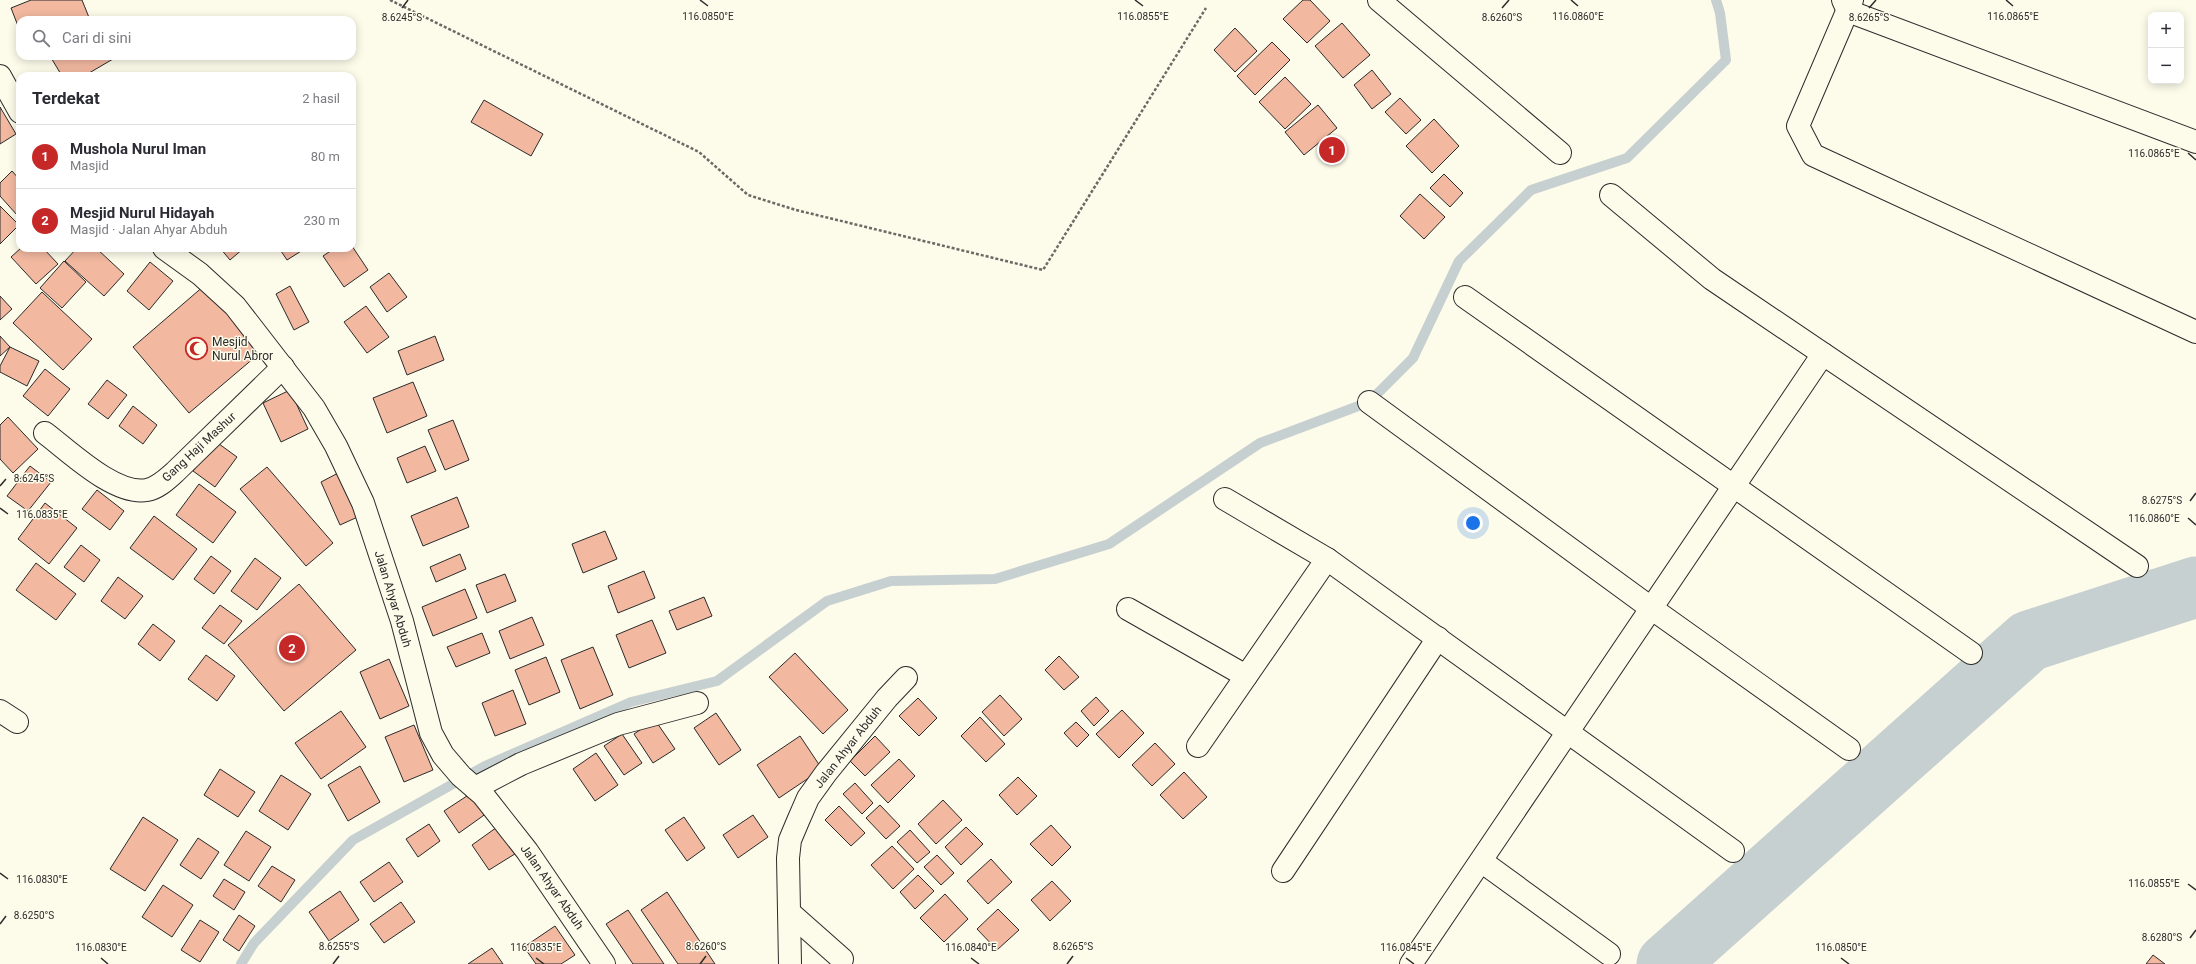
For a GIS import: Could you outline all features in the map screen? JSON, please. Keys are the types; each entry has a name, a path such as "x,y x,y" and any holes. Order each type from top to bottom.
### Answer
{"street":[{"path":"1379,0 1560,153"},
{"path":"2196,142 1848,4 1798,126 1813,155 2196,332"},
{"path":"0,76 16,105"},
{"path":"1611,196 1712,279 2137,566"},
{"name":"Jalan Ahyar Abduh","path":"170,252 200,274 235,306 283,366 314,408 336,446 363,503 402,621 431,733 443,755 483,795 527,851 604,964"},
{"path":"1466,297 1971,653"},
{"path":"1411,964 1823,354"},
{"name":"Gang Haji Mashur","path":"45,433 112,483 133,489 147,490 162,484 283,366"},
{"path":"1369,402 1849,749"},
{"path":"1225,499 1327,559 1733,850"},
{"path":"1198,746 1327,559"},
{"path":"1128,609 1246,676"},
{"path":"1283,871 1438,638"},
{"name":"Jalan Ahyar Abduh","path":"790,964 788,858 790,846 808,798 826,773 887,698 906,678"},
{"path":"475,788 521,764 618,724 697,703"},
{"path":"1481,861 1609,954"},
{"path":"790,913 842,959"}],"path":[{"path":"390,0 699,152 748,195 796,210 1043,270 1206,8"}],"building":[{"path":"31,0 82,0 88,16 16,16 16,21 11,8"},
{"path":"1303,0 1310,0 1330,21 1307,43 1283,19"},
{"path":"1342,23 1370,55 1343,78 1315,46"},
{"path":"1235,28 1257,51 1235,72 1214,50"},
{"path":"1272,42 1290,60 1255,95 1237,76"},
{"path":"52,60 111,60 91,72 60,72"},
{"path":"1372,70 1391,94 1372,109 1354,85"},
{"path":"1285,77 1311,104 1285,129 1259,102"},
{"path":"1400,98 1421,120 1406,134 1385,112"},
{"path":"484,100 543,134 531,156 471,122"},
{"path":"1318,105 1337,128 1304,155 1285,132"},
{"path":"0,107 16,134 0,144"},
{"path":"1434,119 1459,146 1432,173 1406,146"},
{"path":"12,171 16,176 16,214 0,196 0,183"},
{"path":"1444,174 1463,193 1450,207 1430,188"},
{"path":"1420,194 1445,217 1424,239 1400,216"},
{"path":"0,206 16,222 16,228 0,244"},
{"path":"17,252 47,252 58,264 36,284 11,257"},
{"path":"73,252 100,252 124,274 104,296 65,261"},
{"path":"223,252 239,252 230,260"},
{"path":"282,252 300,252 287,260"},
{"path":"329,252 356,252 368,270 344,287 323,256"},
{"path":"64,261 86,282 62,308 40,288"},
{"path":"150,262 173,281 149,310 127,291"},
{"path":"389,273 407,297 387,312 370,287"},
{"name":"Mesjid Nurul Abror","path":"205,285 261,352 189,413 133,347"},
{"path":"290,286 309,322 294,330 276,294"},
{"path":"42,292 92,339 63,370 13,323"},
{"path":"0,296 12,309 0,320"},
{"path":"366,306 389,337 367,353 344,322"},
{"path":"0,336 10,347 0,356"},
{"path":"435,336 444,360 407,375 398,351"},
{"path":"10,347 39,361 27,386 0,372 0,366"},
{"path":"45,369 70,389 48,416 23,396"},
{"path":"107,380 127,395 108,419 88,404"},
{"path":"413,382 427,416 387,433 373,398"},
{"path":"290,390 308,429 281,442 263,403"},
{"path":"133,406 157,425 143,444 119,426"},
{"path":"8,417 38,449 13,473 0,459 0,425"},
{"path":"453,420 469,460 445,470 428,430"},
{"path":"215,441 237,457 215,487 193,471"},
{"path":"425,446 436,471 407,483 397,458"},
{"path":"30,466 51,482 28,511 7,496"},
{"path":"267,467 333,543 306,566 240,489"},
{"path":"342,471 362,515 340,525 321,482"},
{"path":"199,484 236,512 213,543 176,515"},
{"path":"97,490 124,511 110,530 82,509"},
{"path":"457,497 469,527 423,546 411,516"},
{"path":"45,503 77,528 49,564 18,539"},
{"path":"154,516 197,549 173,580 130,548"},
{"path":"605,531 617,559 583,573 572,544"},
{"path":"81,545 100,560 84,582 64,567"},
{"path":"460,554 466,569 436,582 430,567"},
{"path":"211,556 231,571 214,594 194,579"},
{"path":"255,558 281,578 257,610 231,591"},
{"path":"36,563 76,594 56,620 16,590"},
{"path":"644,571 655,598 618,613 608,586"},
{"path":"505,574 516,601 487,613 476,585"},
{"path":"118,577 143,596 125,619 101,601"},
{"path":"299,584 356,650 284,711 228,645"},
{"path":"465,589 477,618 433,636 422,607"},
{"path":"704,597 712,616 677,630 669,611"},
{"path":"220,605 242,621 224,644 202,628"},
{"path":"532,617 544,645 510,659 499,631"},
{"path":"652,620 666,653 629,668 616,635"},
{"path":"153,624 175,641 160,661 138,644"},
{"path":"482,633 490,653 456,667 447,647"},
{"path":"593,647 613,695 580,709 561,660"},
{"path":"795,653 848,710 823,734 769,677"},
{"path":"206,655 235,676 217,701 188,679"},
{"path":"1059,656 1079,677 1064,690 1045,670"},
{"path":"546,657 560,692 529,705 515,670"},
{"path":"389,659 409,706 380,719 360,672"},
{"path":"513,690 526,724 495,736 482,703"},
{"path":"1000,695 1022,719 1004,736 982,712"},
{"path":"1096,697 1109,711 1094,726 1081,711"},
{"path":"918,698 937,718 919,736 899,716"},
{"path":"1122,710 1144,733 1119,758 1096,734"},
{"path":"341,711 366,747 321,779 295,743"},
{"path":"716,713 741,750 719,765 694,728"},
{"path":"980,717 1005,744 986,762 961,736"},
{"path":"655,720 675,749 653,763 634,734"},
{"path":"1076,722 1089,735 1077,747 1064,733"},
{"path":"414,725 433,770 404,782 385,737"},
{"path":"622,734 642,763 624,775 604,746"},
{"path":"800,736 822,769 779,798 757,765"},
{"path":"875,736 890,752 865,776 850,761"},
{"path":"1155,743 1175,764 1152,786 1132,765"},
{"path":"596,753 618,785 595,801 573,769"},
{"path":"899,759 915,776 888,803 871,785"},
{"path":"360,766 380,802 348,821 328,785"},
{"path":"220,769 255,792 238,817 204,795"},
{"path":"1184,772 1207,797 1183,819 1160,795"},
{"path":"281,775 311,794 288,830 259,811"},
{"path":"1018,777 1037,796 1017,815 999,795"},
{"path":"855,783 873,803 862,814 843,794"},
{"path":"473,792 487,813 459,833 444,811"},
{"path":"943,800 962,820 936,844 918,824"},
{"path":"880,805 900,826 886,839 866,818"},
{"path":"839,806 865,833 851,846 825,820"},
{"path":"753,815 768,837 738,858 723,835"},
{"path":"143,817 178,840 145,891 110,869"},
{"path":"684,817 705,848 687,861 665,830"},
{"path":"429,824 440,841 418,857 406,839"},
{"path":"500,825 518,852 489,870 472,845"},
{"path":"1051,825 1071,847 1052,866 1030,844"},
{"path":"966,827 983,844 961,865 945,847"},
{"path":"910,830 930,852 917,863 897,842"},
{"path":"246,831 271,847 249,881 224,865"},
{"path":"198,838 219,852 201,879 180,865"},
{"path":"892,846 914,869 893,889 871,865"},
{"path":"937,855 954,873 941,885 924,867"},
{"path":"991,859 1012,882 988,904 967,881"},
{"path":"389,862 403,882 374,902 360,882"},
{"path":"272,866 295,880 281,902 258,886"},
{"path":"918,875 934,891 915,909 900,892"},
{"path":"224,879 245,892 234,910 213,896"},
{"path":"1052,881 1071,901 1050,921 1031,900"},
{"path":"163,885 193,905 172,937 142,917"},
{"path":"340,891 359,920 329,941 309,912"},
{"path":"667,892 715,964 678,964 641,910"},
{"path":"945,894 968,919 944,942 920,918"},
{"path":"401,902 415,922 384,943 370,924"},
{"path":"998,909 1019,930 997,950 977,929"},
{"path":"628,910 664,964 633,964 606,924"},
{"path":"239,915 255,926 239,951 223,940"},
{"path":"200,920 219,932 200,962 181,950"},
{"path":"555,926 575,955 561,964 536,964 524,947"},
{"path":"492,948 503,964 468,964"},
{"path":"2153,955 2165,964 2146,964"}],"waterway":[{"path":"241,964 254,943 353,840 485,766 631,702 717,681 827,601 891,581 995,579 1109,544 1260,443 1369,402 1413,358 1459,261 1531,190 1627,158 1726,60 1720,13 1716,0"},
{"path":"1667,964 2029,641 2196,587"}],"place":[{"name":"Mushola Nurul Iman","path":"1332,150"},
{"name":"Mesjid Nurul Abror","path":"197,349"},
{"name":"Mesjid Nurul Hidayah","path":"292,648"}]}
